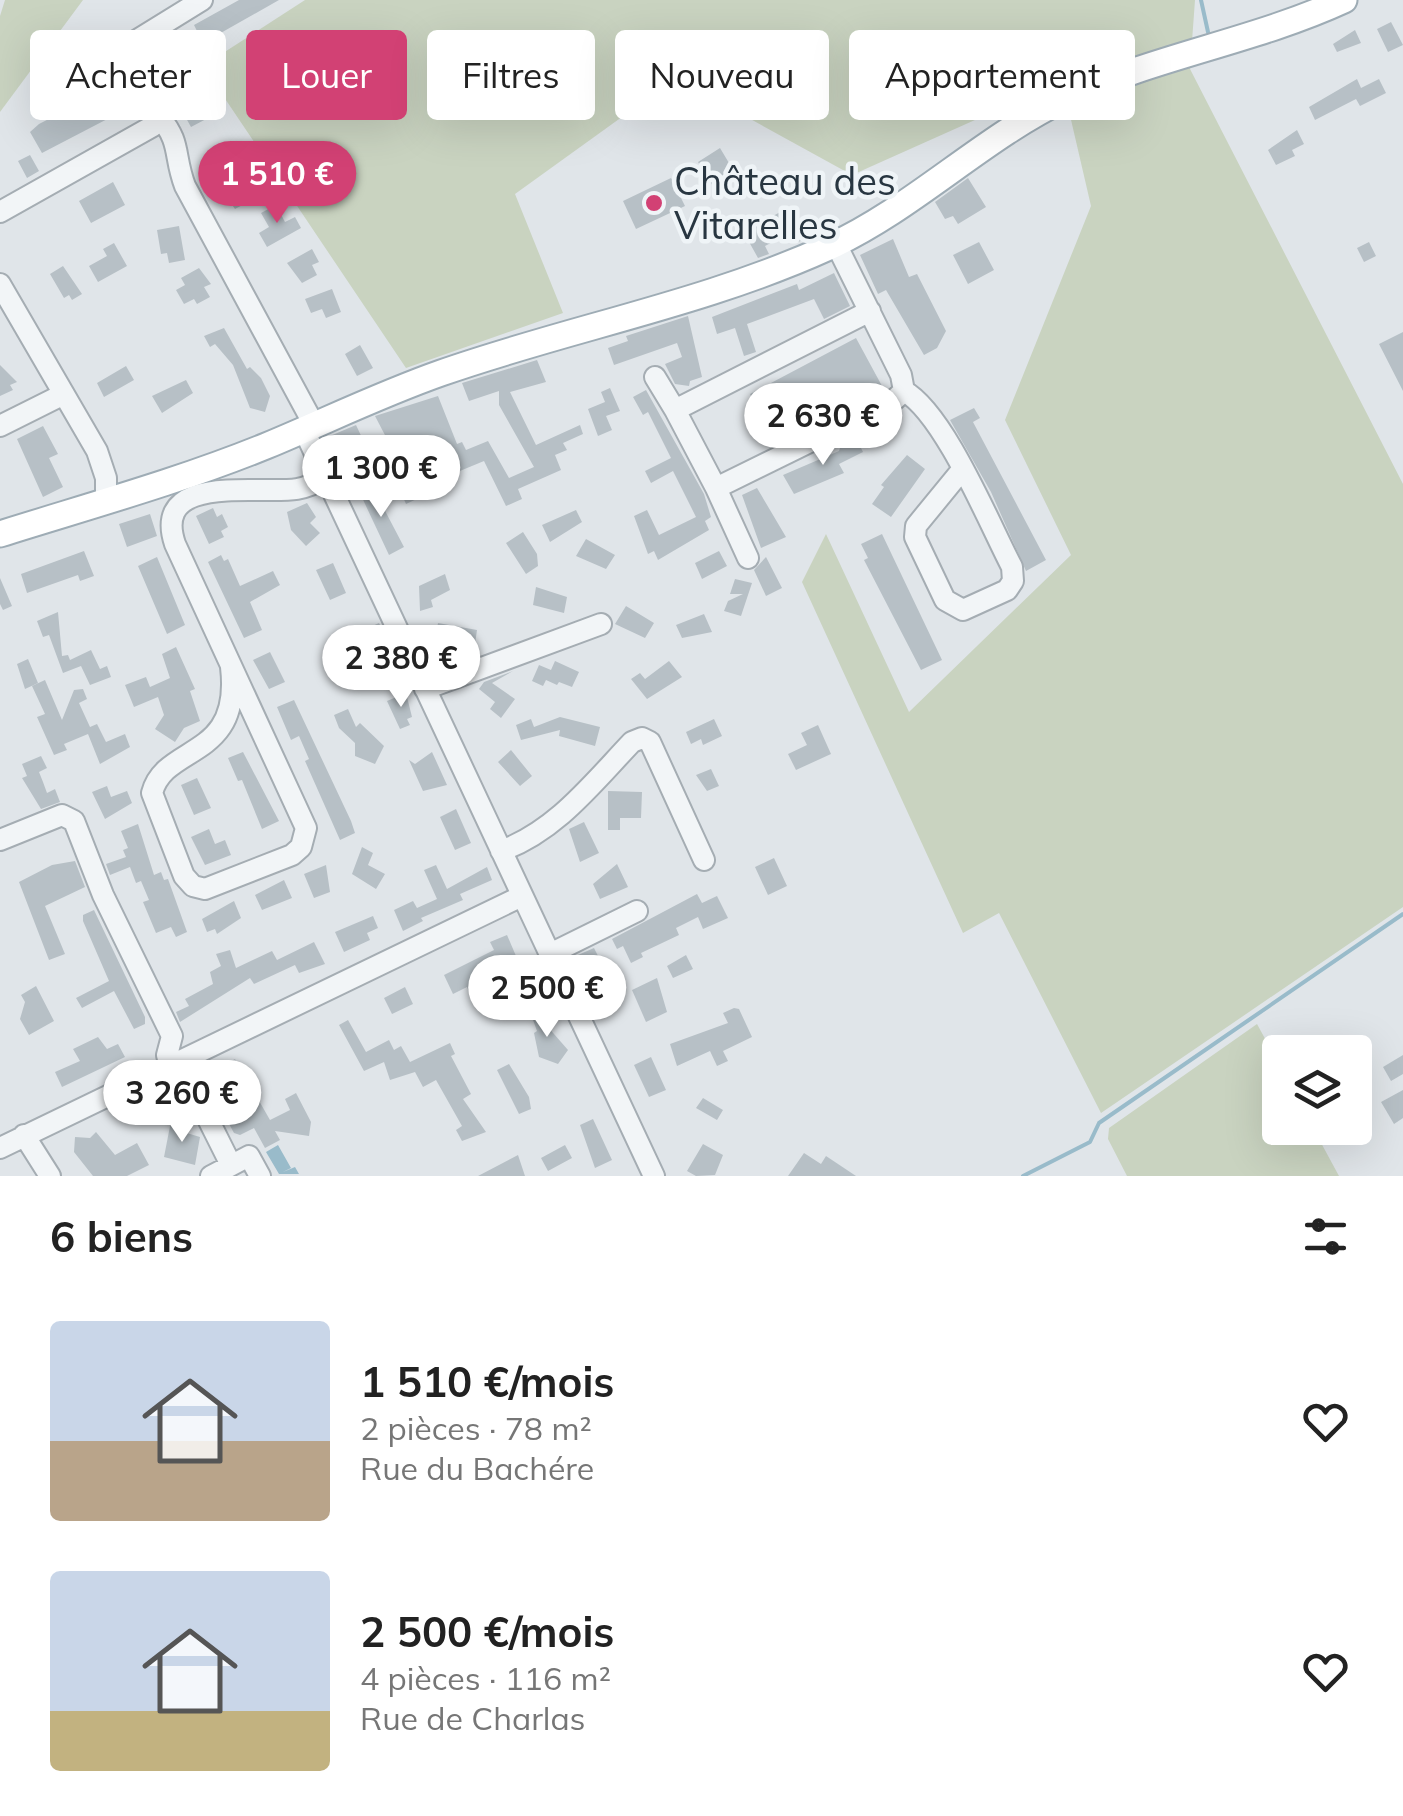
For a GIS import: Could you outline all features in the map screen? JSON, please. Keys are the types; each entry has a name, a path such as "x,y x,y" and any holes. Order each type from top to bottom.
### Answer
{"main road":[{"path":"1236,38 1316,0"},
{"path":"0,534 268,446 442,373 653,312 836,244 1064,99 1210,46 1270,32 1344,0"}],"street":[{"path":"153,30 202,0"},
{"path":"0,212 153,126 156,120"},
{"path":"161,120 177,138 177,164 256,323 273,342 326,477 654,1176"},
{"path":"836,244 901,374 904,391 928,409 961,471 1012,567 1013,581 1006,590 963,610 945,600 915,537 916,526 961,471"},
{"path":"0,284 97,451 106,478 106,500"},
{"path":"675,410 870,312"},
{"path":"655,377 716,488 748,558"},
{"path":"716,488 893,402 904,391"},
{"path":"0,426 64,394"},
{"path":"231,667 233,696 228,717 195,754 162,773 152,793 184,876 193,886 215,888 292,855 305,839 300,811 175,544 173,520 181,504 200,492 292,490 326,477"},
{"path":"425,689 601,624"},
{"path":"228,717 250,719 260,728"},
{"path":"501,852 529,841 558,819 632,742 642,738 650,742 704,860"},
{"path":"0,840 62,815 74,821 103,895 172,1036 167,1055 192,1087 232,1165"},
{"path":"0,1148 522,896"},
{"path":"550,954 637,911"},
{"path":"24,1135 50,1176"},
{"path":"211,1176 249,1156 260,1176"}],"green space":[{"path":"5,0 83,0 61,30 30,30 30,72 0,112 0,16"},
{"path":"305,0 1195,0 1190,69 1403,484 1403,907 1101,1113 999,913 963,933 802,582 826,534 909,712 1071,555 1005,420 1091,206 1071,120 1135,120 1135,30 849,30 849,120 975,120 852,175 752,120 829,120 829,30 615,30 618,120 515,194 563,313 406,368 226,100 226,51 246,38 246,120 407,120 407,30 259,30"},
{"path":"1257,1024 1263,1035 1262,1145 1322,1145 1339,1176 1127,1176 1108,1139 1109,1128"}],"water":[{"path":"278,1145 291,1168 283,1172 295,1167 299,1174 279,1174 266,1152"}],"building":[{"path":"239,0 279,0 226,30 196,30 194,25"},
{"path":"1391,22 1403,45 1388,52 1377,29"},
{"path":"1355,30 1361,43 1337,52 1333,44"},
{"path":"1357,79 1361,88 1379,79 1386,93 1360,106 1356,99 1315,120 1309,107"},
{"path":"47,120 105,120 42,153 30,132"},
{"path":"1297,130 1304,144 1292,150 1295,156 1276,165 1268,150"},
{"path":"720,148 738,178 716,191 698,162"},
{"path":"30,155 39,171 27,178 18,161"},
{"path":"232,172 236,180 243,177 248,187 242,191 248,202 235,209 216,181"},
{"name":"Château des Vitarelles","path":"671,178 685,206 636,229 623,201"},
{"path":"968,178 986,207 958,224 953,216 945,219 935,202"},
{"path":"113,182 125,205 91,223 79,201"},
{"path":"276,205 285,222 295,217 301,228 267,247 259,233 269,227 261,213"},
{"path":"786,209 797,230 804,226 809,237 796,243 790,233 765,246 769,254 758,258 738,222 748,217 754,226"},
{"path":"179,226 185,260 169,263 167,253 161,254 157,230"},
{"path":"893,239 909,277 917,274 946,331 937,348 924,355 886,290 878,294 860,255"},
{"path":"979,242 994,270 968,284 953,255"},
{"path":"1369,242 1376,256 1364,262 1357,248"},
{"path":"114,243 127,266 98,282 89,266 107,256 103,249"},
{"path":"312,249 319,262 312,265 317,275 302,283 287,263"},
{"path":"63,266 82,294 72,300 69,295 64,298 50,274"},
{"path":"199,268 211,284 204,287 210,297 197,304 194,299 184,304 176,290 185,285 181,278"},
{"path":"834,273 850,306 824,319 814,299 747,324 756,352 744,356 735,328 717,334 712,317 797,284 799,290"},
{"path":"332,289 341,312 326,318 322,309 311,313 305,299"},
{"path":"688,316 702,377 690,381 689,386 675,384 665,364 682,357 677,343 614,365 608,348 628,341 626,336"},
{"path":"224,328 247,369 250,367 261,378 270,396 265,412 250,408 233,365 215,344 210,347 204,336"},
{"path":"1403,332 1403,391 1379,344"},
{"path":"856,338 882,386 773,439 764,405 756,406 750,394"},
{"path":"360,345 373,368 357,376 345,354"},
{"path":"537,360 546,382 510,392 536,445 580,425 583,434 563,443 567,450 555,455 561,470 518,489 522,499 506,506 484,461 455,473 452,465 436,472 433,463 420,469 408,440 396,435 387,439 375,416 438,396 457,444 462,442 466,450 488,441 509,478 534,467 499,405 499,391 469,401 462,383"},
{"path":"0,365 17,382 10,385 13,390 0,396"},
{"path":"126,366 134,380 104,397 97,383"},
{"path":"186,380 193,393 162,413 152,396"},
{"path":"610,388 620,411 606,416 612,430 598,436 588,409 605,402 601,392"},
{"path":"646,390 704,494 711,517 705,521 709,530 658,560 654,551 648,554 634,516 647,510 659,535 696,517 673,471 651,483 645,471 671,458 648,412 643,415 633,397"},
{"path":"974,408 980,418 973,422 1046,560 1026,571 991,492 950,420"},
{"path":"356,425 364,442 331,455 323,439"},
{"path":"43,426 58,454 49,458 63,487 43,497 17,439"},
{"path":"855,436 863,452 839,464 844,473 794,494 783,475 839,451 842,442"},
{"path":"907,455 925,469 891,517 872,504 884,487 881,485"},
{"path":"410,472 421,497 406,504 395,479"},
{"path":"371,484 404,547 389,555 358,489"},
{"path":"757,488 786,537 761,548 742,495"},
{"path":"307,503 316,517 310,523 320,533 306,546 291,530 287,512"},
{"path":"213,508 217,517 222,514 228,527 221,531 224,537 209,544 196,516"},
{"path":"576,510 582,522 550,542 542,525"},
{"path":"150,514 157,536 127,547 119,524"},
{"path":"523,532 537,554 538,566 526,574 506,543"},
{"path":"882,534 942,660 921,670 864,560 868,558 861,544"},
{"path":"586,539 615,555 606,569 576,556"},
{"path":"84,551 94,576 80,581 78,575 27,593 21,574"},
{"path":"719,551 727,566 702,579 695,563"},
{"path":"221,555 224,561 228,559 240,586 273,571 280,585 250,602 262,630 244,638 208,562"},
{"path":"157,557 185,625 167,634 138,566"},
{"path":"766,557 782,588 766,596 754,570"},
{"path":"333,563 346,593 330,600 316,570"},
{"path":"445,574 450,590 431,600 433,607 420,611 419,586"},
{"path":"0,578 12,606 3,610 0,604"},
{"path":"735,579 752,583 741,616 724,611 728,601 743,594 730,594"},
{"path":"536,587 567,597 564,613 533,605"},
{"path":"626,606 654,623 645,638 615,624"},
{"path":"58,612 62,656 68,655 70,660 91,650 100,669 107,666 111,677 90,685 81,666 63,673 49,635 43,637 37,621"},
{"path":"704,614 712,632 682,638 676,625"},
{"path":"379,623 392,649 365,656 360,645 353,648 348,637"},
{"path":"438,623 477,630 475,644 460,641 459,648 447,646 448,636 436,634"},
{"path":"176,647 195,689 190,691 200,721 184,728 175,742 155,729 164,715 158,697 134,707 125,685 146,677 150,687 170,678 162,654"},
{"path":"270,652 285,682 269,689 253,660"},
{"path":"28,659 38,683 25,689 17,664"},
{"path":"555,661 579,672 572,687 546,680 543,686 532,681 539,665 551,670"},
{"path":"669,661 682,677 647,699 631,679 640,673 645,679"},
{"path":"513,671 492,683 515,699 501,718 490,709 495,702 479,689 484,682"},
{"path":"45,680 62,720 74,690 83,689 87,699 79,703 90,727 97,724 106,742 125,734 130,747 100,764 88,734 64,744 67,750 54,755 37,717 45,714 32,686"},
{"path":"406,693 412,717 407,719 410,725 400,729 387,701"},
{"path":"294,700 355,833 340,840 305,761 309,759 299,736 291,740 277,707"},
{"path":"348,709 356,727 360,723 384,746 375,764 355,756 355,743 339,728 334,715"},
{"path":"560,717 600,727 595,746 559,736 560,730 521,740 516,725 531,719 534,727"},
{"path":"714,719 722,736 703,745 701,739 691,744 686,732"},
{"path":"818,725 831,754 796,770 788,754 807,745 801,733"},
{"path":"511,750 532,776 520,786 498,762"},
{"path":"243,752 279,821 262,829 242,780 238,781 228,758"},
{"path":"432,752 447,785 423,791 409,760 415,764"},
{"path":"41,756 47,768 39,772 47,793 55,789 60,802 41,809 22,778 27,776 22,764"},
{"path":"711,769 719,786 707,791 696,775"},
{"path":"197,778 211,808 194,815 181,785"},
{"path":"107,786 111,797 127,791 132,803 105,819 92,792"},
{"path":"608,791 642,792 641,818 620,818 620,830 608,830"},
{"path":"456,809 471,843 455,850 440,817"},
{"path":"584,822 599,853 580,862 569,829"},
{"path":"138,824 154,875 161,872 164,880 168,879 187,932 176,937 171,927 156,933 143,902 149,900 130,867 110,875 106,864 126,857 123,850 128,848 121,831"},
{"path":"209,829 215,844 225,840 231,855 205,865 191,837"},
{"path":"362,847 373,853 368,865 385,874 376,889 352,874"},
{"path":"774,858 787,886 768,895 755,867"},
{"path":"75,861 85,887 45,906 65,954 49,960 19,882 52,865"},
{"path":"617,864 628,887 600,899 593,884"},
{"path":"326,865 330,892 314,898 304,874"},
{"path":"436,865 447,889 487,867 492,880 460,894 463,900 421,918 423,921 403,931 394,910 413,901 417,908 437,899 424,870"},
{"path":"284,880 292,898 262,910 255,895"},
{"path":"697,894 702,903 717,896 728,918 703,929 698,917 676,928 679,935 641,953 643,957 631,963 623,946 617,949 612,939"},
{"path":"234,901 241,918 217,934 215,929 207,932 202,919"},
{"path":"94,910 145,1017 145,1024 134,1029 114,991 82,1008 76,998 109,981 83,921 83,915"},
{"path":"373,916 378,928 367,933 370,940 344,952 335,932"},
{"path":"507,935 519,963 507,968 505,963 484,974 492,989 472,998 467,987 453,994 444,975 494,950 490,942"},
{"path":"314,942 325,964 299,973 295,965 254,984 250,978 180,1022 176,1012 189,1006 185,999 213,984 210,972 221,966 216,954 230,950 236,968 272,951 277,960"},
{"path":"594,948 606,972 589,979 578,955"},
{"path":"686,955 693,969 673,978 667,966"},
{"path":"657,978 667,1012 646,1022 632,990"},
{"path":"36,986 54,1021 29,1035 20,1019 25,1002 21,995"},
{"path":"405,987 413,1004 392,1014 384,998"},
{"path":"528,1006 538,1017 547,1013 552,1024 547,1026 568,1050 558,1064 539,1057 534,1033 537,1031"},
{"path":"739,1009 752,1037 723,1051 728,1061 717,1066 710,1051 677,1066 670,1044 728,1023 723,1013"},
{"path":"348,1020 366,1052 389,1040 394,1050 401,1046 410,1062 450,1043 455,1054 451,1056 471,1094 463,1099 486,1132 462,1141 456,1130 462,1126 436,1080 423,1087 415,1072 390,1080 384,1062 364,1071 339,1025"},
{"path":"98,1037 107,1049 118,1044 125,1057 62,1087 55,1072 80,1061 73,1049"},
{"path":"1403,1055 1403,1074 1391,1081 1383,1067"},
{"path":"651,1057 666,1090 649,1097 634,1065"},
{"path":"235,1059 270,1120 290,1110 285,1099 296,1093 311,1122 309,1136 275,1131 280,1140 265,1148 254,1128 240,1135 234,1133 222,1111 244,1099 232,1078 218,1086 210,1072"},
{"path":"509,1064 529,1097 531,1109 519,1114 497,1070"},
{"path":"1403,1090 1403,1118 1394,1124 1381,1102"},
{"path":"703,1098 723,1110 717,1120 696,1108"},
{"path":"593,1119 612,1160 595,1168 580,1125"},
{"path":"171,1121 181,1123 180,1131 200,1137 195,1165 164,1157"},
{"path":"96,1132 115,1155 137,1143 149,1165 127,1176 93,1176 74,1152 75,1137 90,1138"},
{"path":"703,1144 723,1155 715,1175 696,1176 687,1171"},
{"path":"565,1145 572,1158 548,1171 541,1158"},
{"path":"804,1153 821,1164 826,1156 856,1176 788,1176"},
{"path":"518,1155 525,1176 478,1176"}],"waterway":[{"path":"1201,0 1208,32"},
{"path":"1023,1176 1090,1142 1099,1123 1403,914"}],"place":[{"name":"Château des Vitarelles","path":"654,203"}]}
